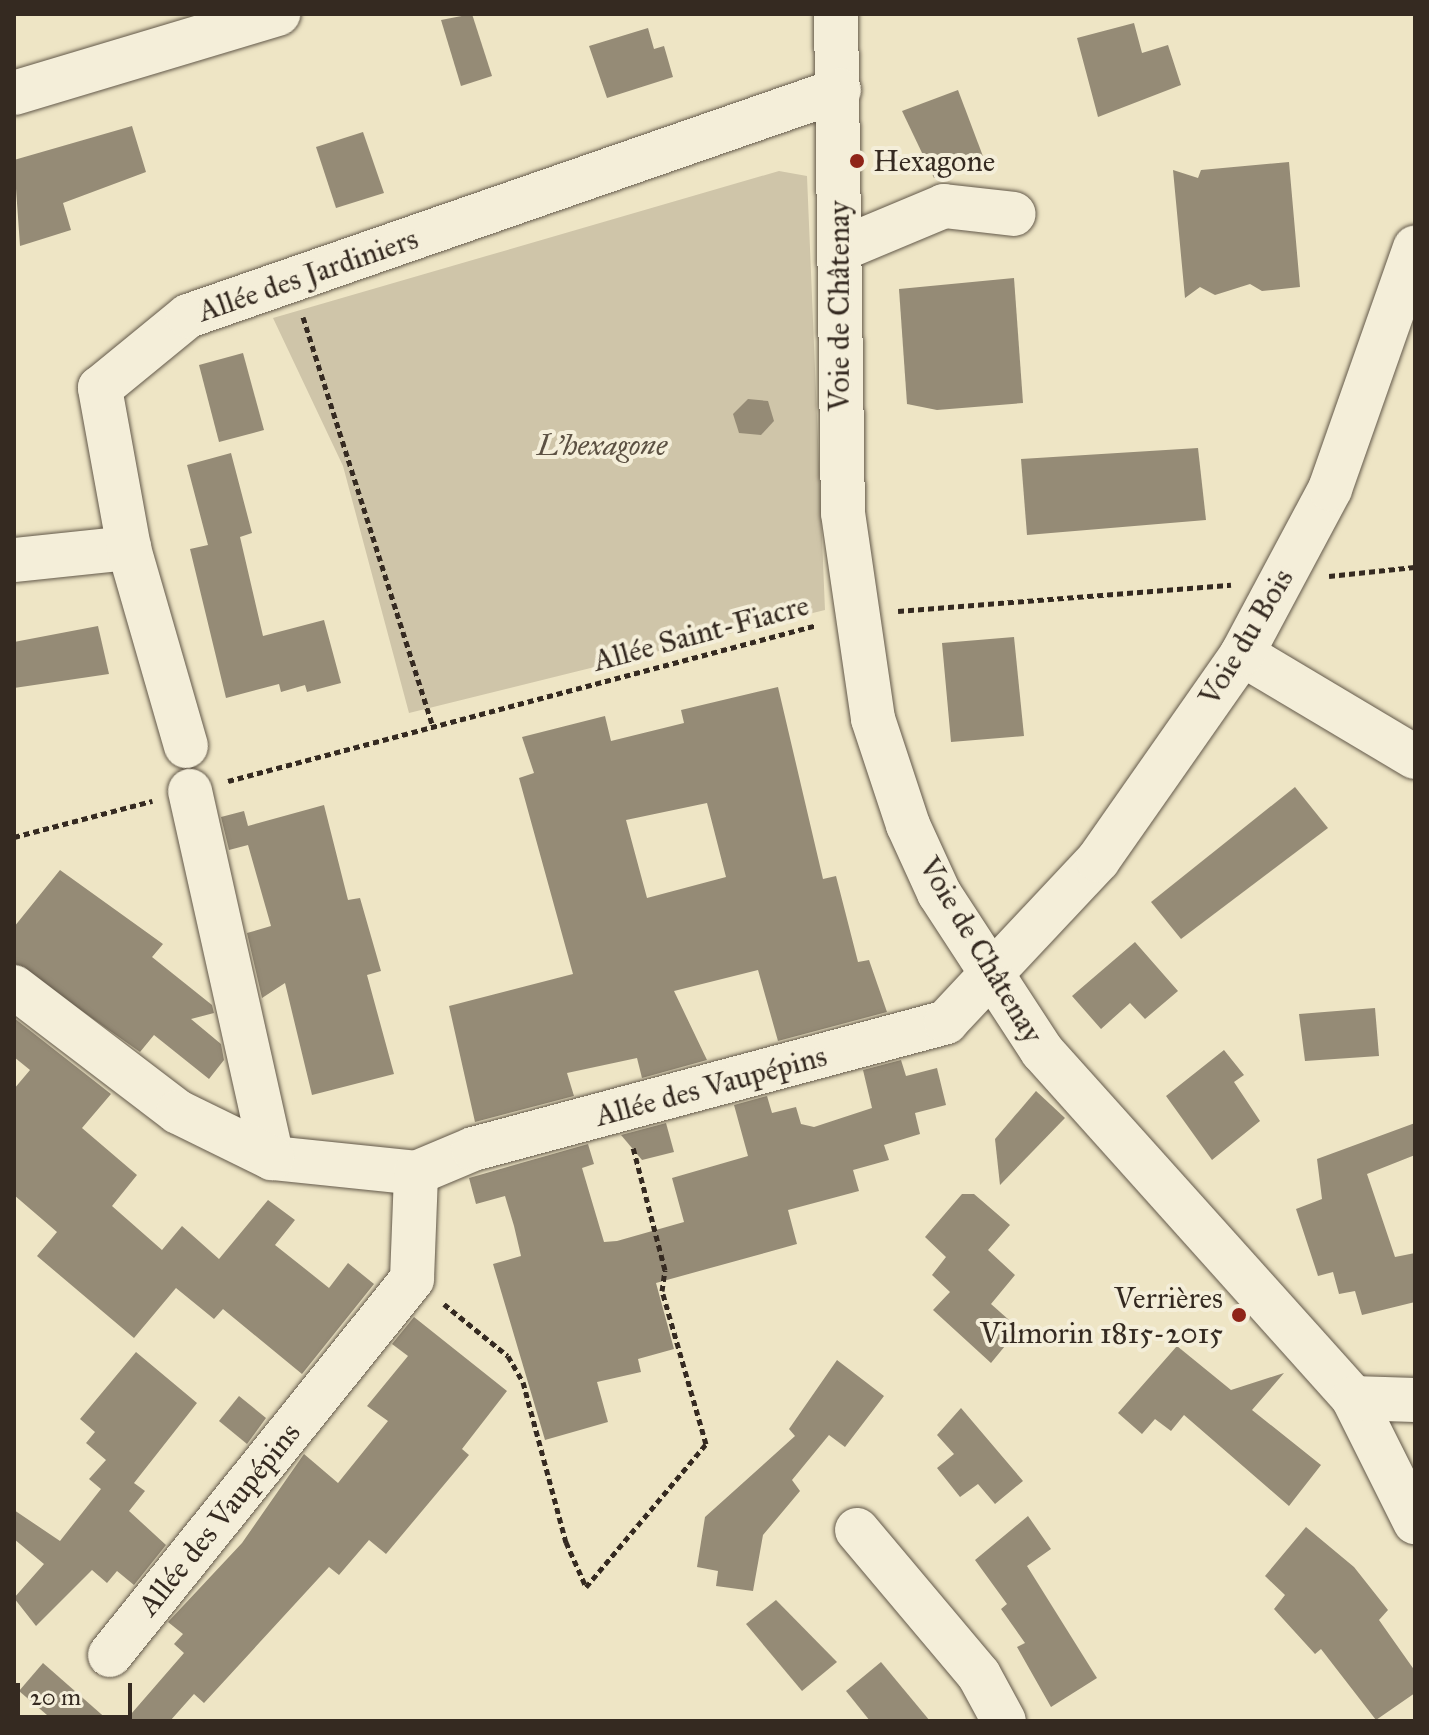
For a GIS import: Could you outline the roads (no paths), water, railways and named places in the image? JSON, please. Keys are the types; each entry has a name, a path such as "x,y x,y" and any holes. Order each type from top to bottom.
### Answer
{"street":[{"path":"14,93 278,14"},
{"name":"Voie de Châtenay","path":"836,14 839,90 839,430 855,616 873,719 908,825 939,893 1042,1051 1353,1398 1415,1522"},
{"name":"Allée des Jardiniers","path":"186,746 129,548 100,388 188,316 839,90"},
{"path":"839,250 944,206 1014,214"},
{"name":"Voie du Bois","path":"989,973 1098,860 1242,654 1330,489 1400,339 1415,248"},
{"path":"14,560 129,548"},
{"path":"1242,654 1415,757"},
{"path":"190,791 272,1158"},
{"name":"Allée des Vaupépins","path":"14,987 178,1112 272,1158 416,1173 473,1149 624,1111 946,1022 989,973"},
{"name":"Allée des Vaupépins","path":"110,1655 412,1279 416,1173"},
{"path":"1353,1398 1415,1400"},
{"path":"857,1530 979,1675 1004,1721"}],"place":[{"name":"Hexagone","path":"857,161"},
{"name":"Verrières Vilmorin 1815-2015","path":"1239,1315"}],"park label":[{"name":"L'hexagone","path":"602,445"}]}
